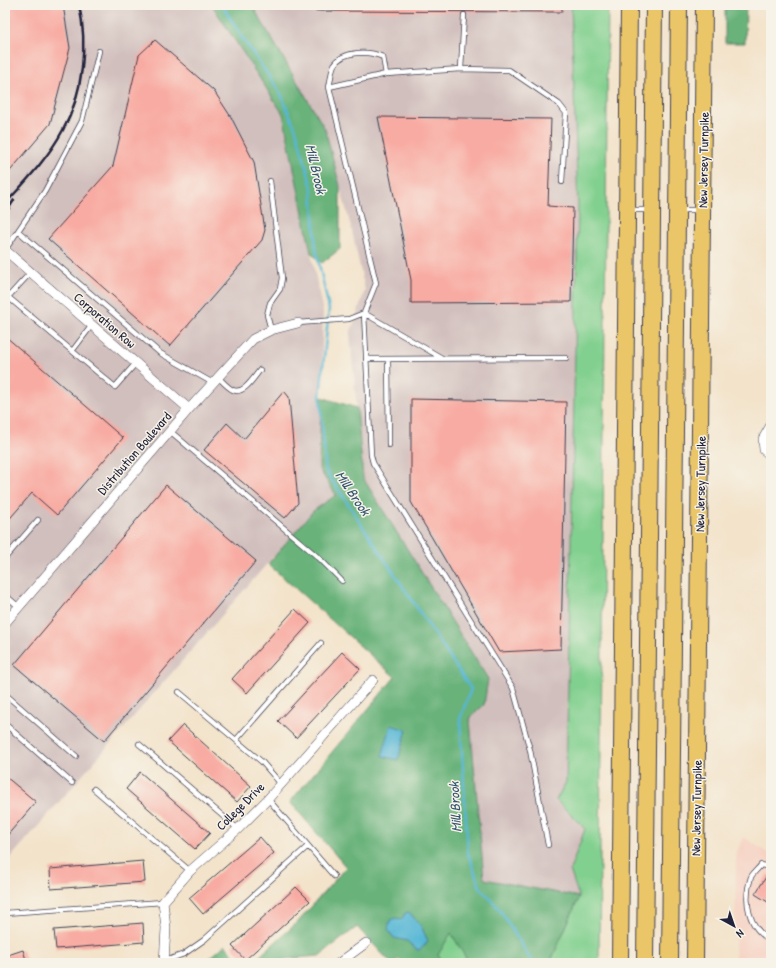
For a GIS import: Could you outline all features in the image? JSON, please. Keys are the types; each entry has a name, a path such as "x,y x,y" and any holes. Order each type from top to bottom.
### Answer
{"highway":[{"path":"620,963 629,5"},
{"path":"644,963 654,5"},
{"name":"New Jersey Turnpike","path":"670,963 679,5"},
{"name":"New Jersey Turnpike","path":"695,963 704,5"}],"street":[{"name":"Corporation Row","path":"5,250 189,409"},
{"name":"Distribution Boulevard","path":"5,623 189,409 253,339 271,330 298,323"},
{"path":"771,425 763,439 764,450 771,456"},
{"name":"College Drive","path":"163,902 190,871 238,829 268,799 280,783 373,680"},
{"path":"163,902 166,928 164,962"},
{"path":"339,963 366,943"}],"lane":[{"path":"461,69 464,15"},
{"path":"5,250 45,191 82,121 99,51"},
{"path":"386,74 383,57 377,54 351,53 342,56 334,65 329,87 376,283 364,313 371,455 373,463 512,688 530,750 548,845"},
{"path":"329,87 386,74 461,69 508,70 559,104 566,113 562,182"},
{"path":"270,181 282,278 280,290 270,303 268,315 271,330"},
{"path":"677,210 702,209"},
{"path":"627,210 652,210"},
{"path":"18,231 160,353 216,380 233,390 238,391 244,388 260,370"},
{"path":"31,272 8,297 73,350 115,388 136,363"},
{"path":"298,323 349,319 364,313"},
{"path":"364,313 443,359"},
{"path":"73,350 92,325"},
{"path":"366,359 566,358"},
{"path":"388,359 389,445"},
{"path":"170,431 318,558 342,581"},
{"path":"5,558 38,520"},
{"path":"5,595 19,607"},
{"path":"236,740 321,643"},
{"path":"179,692 262,762 280,783"},
{"path":"5,694 76,756"},
{"path":"5,724 72,782"},
{"path":"139,744 238,829"},
{"path":"94,789 190,871"},
{"path":"268,799 334,876"},
{"path":"164,962 184,954 204,940 308,846"},
{"path":"771,867 761,865 752,876 748,889 748,901 749,916 756,929 771,940"},
{"path":"5,913 163,902"}],"shaded area":[{"path":"5,5 212,5 283,114 323,313 319,469 336,495 313,511 5,864"},
{"path":"252,5 571,5 578,208 566,782 585,829 570,870 579,897 484,879 470,716 484,705 488,679 363,478 350,334 365,290 352,231 325,129"},
{"path":"743,837 771,855 771,963 735,963 736,855"}],"green space":[{"path":"212,5 252,5 325,129 340,186 340,249 322,263 311,253 283,114"},
{"path":"571,5 608,5 599,963 550,963 579,897 570,870 585,829 556,800 566,782 578,208"},
{"path":"725,5 746,5 745,43 725,43"},
{"path":"321,397 357,408 363,478 488,679 484,705 471,716 470,720 484,879 579,897 550,963 469,963 451,933 438,955 442,963 391,963 357,927 319,956 285,959 281,963 252,963 298,922 346,867 290,802 395,677 268,564 313,511 336,495 319,469"},
{"path":"451,932 469,963 442,963 438,955"},
{"path":"225,945 241,963 204,963"}],"water":[{"path":"391,725 407,730 398,760 382,756"},
{"path":"409,912 421,926 428,941 420,950 417,950 407,941 394,938 388,930 390,920 395,918 402,919 405,913"}],"building":[{"path":"5,5 63,5 70,48 50,124 5,177"},
{"path":"276,5 562,5 562,12 321,11 278,8"},
{"path":"155,40 214,91 231,117 254,162 265,230 262,240 170,346 48,239 113,166 139,55"},
{"path":"378,117 551,119 548,206 573,208 571,302 411,303 411,280"},
{"path":"5,336 123,438 57,515 32,493 5,524"},
{"path":"284,391 289,397 298,503 285,518 204,450 227,423 244,439"},
{"path":"411,399 566,402 561,649 499,652 411,502"},
{"path":"166,485 256,561 104,741 14,665"},
{"path":"295,609 310,623 247,693 232,679"},
{"path":"342,652 360,669 296,738 278,721"},
{"path":"183,725 251,786 237,802 168,741"},
{"path":"140,772 210,833 195,849 126,789"},
{"path":"5,776 36,802 5,838"},
{"path":"260,837 274,853 203,914 189,898"},
{"path":"143,861 145,882 51,889 50,869"},
{"path":"768,874 771,876 771,904 755,894"},
{"path":"296,887 310,901 245,960 232,946"},
{"path":"143,923 144,942 56,949 54,930"},
{"path":"23,950 27,963 5,963 5,956"},
{"path":"399,959 403,963 395,963"}],"waterway":[{"name":"Mill Brook","path":"222,5 243,39 280,92 296,130 312,188 316,250 329,309 320,396 326,471 471,689 460,719 468,853 480,887 500,910 533,963"}],"railway":[{"path":"5,204 44,160 70,116 82,69 83,36 79,5"},
{"path":"5,214 14,200"}]}
